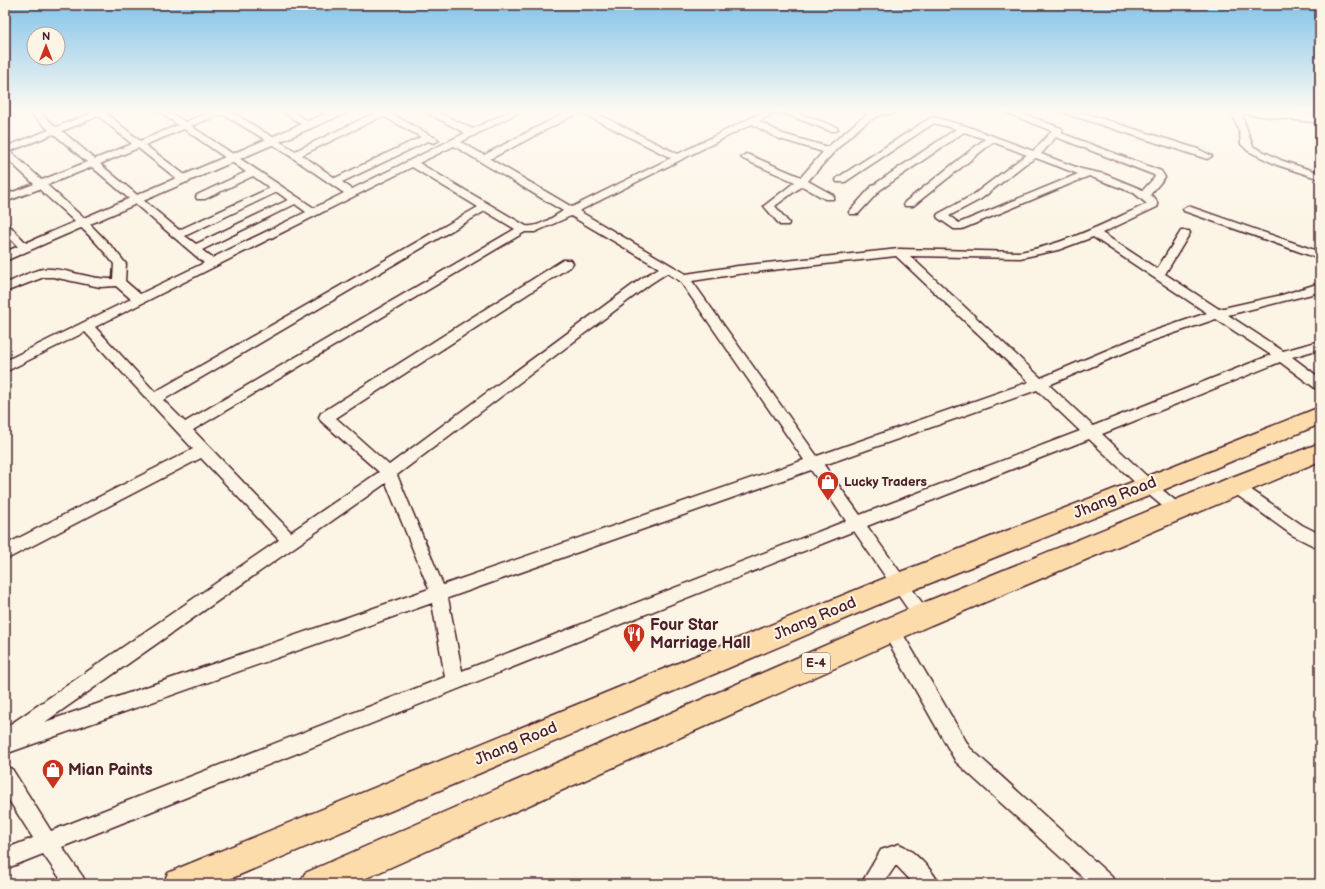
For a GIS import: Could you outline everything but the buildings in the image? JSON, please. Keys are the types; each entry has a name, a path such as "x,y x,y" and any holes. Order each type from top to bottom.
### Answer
{"highway":[{"name":"Jhang Road","path":"179,884 900,584 1148,486 1320,415"},
{"name":"E-4","path":"316,884 922,616 1320,452"}],"street":[{"path":"6,151 83,223 110,251 120,264 119,282"},
{"path":"80,151 212,263"},
{"path":"5,199 119,151"},
{"path":"148,151 185,180"},
{"path":"223,151 312,212"},
{"path":"5,257 251,151"},
{"path":"290,151 351,193"},
{"path":"295,155 302,151"},
{"path":"336,182 398,151"},
{"path":"5,367 434,151"},
{"path":"466,151 484,159 684,278 922,616"},
{"path":"484,159 498,151"},
{"path":"666,151 679,158"},
{"path":"412,163 485,208 523,229 531,230 692,151"},
{"path":"784,223 769,206 801,181 830,151"},
{"path":"842,180 885,151"},
{"path":"854,212 876,188 929,151"},
{"path":"909,204 976,151"},
{"path":"684,278 899,252 1020,255 1036,253 1056,248 1153,205 1144,195 1126,186 1100,176 1078,171 1026,151"},
{"path":"1039,151 1022,162 977,197 942,216 958,226 1089,173"},
{"path":"1102,151 1158,173 1160,177 1144,195"},
{"path":"1196,151 1207,156"},
{"path":"1256,151 1280,163 1320,176"},
{"path":"746,157 801,181 829,197"},
{"path":"200,197 254,172"},
{"path":"178,235 277,188"},
{"path":"195,250 295,200"},
{"path":"154,399 485,208"},
{"path":"1188,209 1320,256"},
{"path":"5,227 25,248"},
{"path":"184,430 523,229"},
{"path":"1093,232 1281,356 1320,385"},
{"path":"1159,275 1185,233"},
{"path":"899,252 1148,486 1178,511"},
{"path":"455,682 439,594 389,473 326,417 567,263"},
{"path":"5,740 389,473 646,281 667,268"},
{"path":"5,288 42,273 53,273 100,283 119,282 140,300"},
{"path":"5,745 1039,384 1132,344 1217,314 1292,297 1320,288"},
{"path":"87,326 154,399 290,541"},
{"path":"5,859 857,523 1092,432 1281,356 1320,345"},
{"path":"5,553 203,450"},
{"path":"1235,486 1297,530 1320,542"},
{"path":"891,630 963,755 1105,884"},
{"path":"5,776 47,843 76,884"},
{"path":"871,884 888,857 899,854 929,884"}],"place":[{"name":"Lucky Traders","path":"828,502"},
{"name":"Four Star Marriage Hall","path":"634,654"},
{"name":"Mian Paints","path":"53,790"}]}
